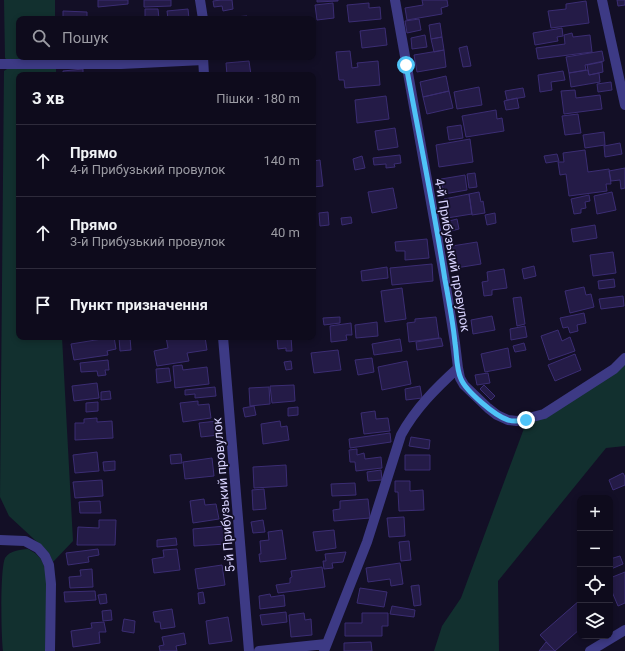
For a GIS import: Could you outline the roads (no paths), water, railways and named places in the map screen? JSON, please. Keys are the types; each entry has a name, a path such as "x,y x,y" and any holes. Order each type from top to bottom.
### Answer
{"street":[{"path":"200,0 203,16"},
{"name":"4-й Прибузький провулок","path":"395,0 444,275 458,368 460,378 464,385 488,408 498,415 508,420 517,421 544,414 614,369 625,358"},
{"path":"602,0 625,106"},
{"path":"0,64 121,64 187,60"},
{"path":"203,60 204,72"},
{"name":"5-й Прибузький провулок","path":"223,340 249,651"},
{"path":"259,651 325,648 367,542 401,436 408,423 432,392 458,368"},
{"path":"0,540 24,541 38,548 49,565 51,584 50,651"},
{"path":"590,651 625,630"}]}
